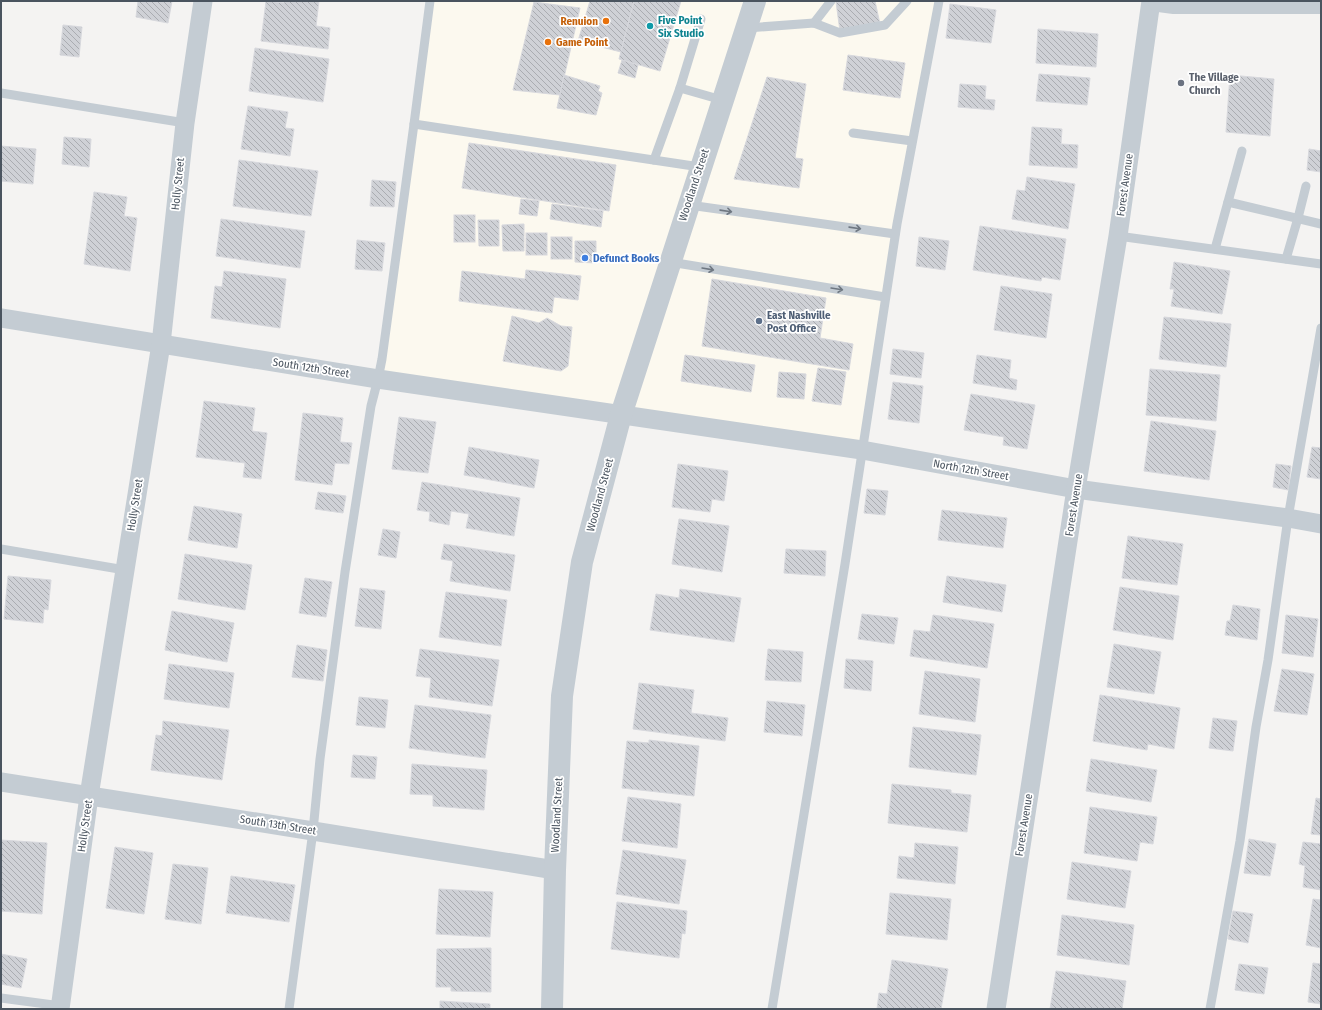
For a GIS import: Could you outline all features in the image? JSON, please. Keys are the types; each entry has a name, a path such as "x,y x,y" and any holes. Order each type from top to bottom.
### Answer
{"street":[{"name":"Holly Street","path":"61,1008 89,796 162,344 185,123 203,1"},
{"name":"Woodland Street","path":"552,1009 555,870 562,696 582,562 621,415 700,167 755,1"},
{"name":"Forest Avenue","path":"996,1009 1076,488 1118,236 1150,1"},
{"path":"1159,1 1174,3 1321,3"},
{"name":"South 12th Street","path":"1,318 378,379 621,415"},
{"name":"North 12th Street","path":"621,415 862,450 1076,488 1321,524"},
{"name":"South 13th Street","path":"1,782 555,870"}],"lane":[{"path":"289,1009 345,572 371,406 378,379 430,1"},
{"path":"814,23 832,1"},
{"path":"746,28 814,23 840,33 885,25 906,1"},
{"path":"772,1009 845,564 895,234 939,1"},
{"path":"654,160 680,88 701,19"},
{"path":"680,88 722,100"},
{"path":"1,94 185,123"},
{"path":"414,124 700,167"},
{"path":"853,133 912,141"},
{"path":"1215,249 1242,151"},
{"path":"1286,259 1306,186"},
{"path":"1228,202 1321,224"},
{"path":"688,205 895,234"},
{"path":"1118,236 1321,264"},
{"path":"670,262 885,297"},
{"path":"1210,1009 1240,841 1288,518 1321,328"},
{"path":"1,549 125,570"},
{"path":"1,998 61,1008"}],"shaded area":[{"path":"430,1 939,1 862,450 378,379"}],"building":[{"path":"138,1 172,1 168,23 136,17"},
{"path":"266,1 284,3 284,1 319,1 316,26 330,28 328,49 261,41"},
{"name":"Renuion","path":"590,1 634,1 621,52 578,41"},
{"name":"Five Point Six Studio","path":"634,1 681,1 660,71 619,59"},
{"path":"875,1 880,24 840,31 836,2"},
{"name":"Game Point","path":"534,2 580,8 560,95 513,90"},
{"path":"950,4 996,10 991,43 946,38"},
{"path":"63,25 82,27 79,57 60,55"},
{"path":"1038,29 1098,34 1096,67 1036,63"},
{"path":"255,48 329,59 323,102 249,91"},
{"path":"848,55 905,63 900,98 843,90"},
{"path":"622,60 638,65 635,78 618,73"},
{"path":"1039,74 1090,78 1087,105 1036,101"},
{"path":"564,75 600,86 598,91 602,93 596,115 557,108"},
{"path":"1230,75 1274,79 1270,136 1226,132"},
{"path":"767,77 806,84 795,158 803,159 799,188 734,179"},
{"path":"960,84 986,86 985,99 995,100 994,110 958,107"},
{"path":"248,106 288,112 285,128 294,129 290,156 241,149"},
{"path":"1032,127 1062,129 1061,144 1078,145 1077,168 1029,165"},
{"path":"64,137 91,139 89,167 62,164"},
{"path":"469,143 616,165 609,211 462,188"},
{"path":"1,146 36,149 33,184 1,181"},
{"path":"1309,149 1321,151 1321,172 1307,170"},
{"path":"239,160 318,171 311,216 233,206"},
{"path":"1027,177 1075,184 1068,229 1012,219 1017,190 1025,191"},
{"path":"372,180 396,182 394,207 370,206"},
{"path":"94,192 127,197 124,216 137,218 130,271 84,264"},
{"path":"521,199 539,201 537,216 519,214"},
{"path":"552,204 603,211 601,227 550,219"},
{"path":"454,215 475,215 475,242 454,242"},
{"path":"221,219 305,231 300,268 216,256"},
{"path":"478,220 499,220 499,246 479,246"},
{"path":"524,224 524,251 503,251 502,225"},
{"path":"980,226 1066,239 1060,280 1042,277 1041,281 973,270"},
{"path":"526,233 547,233 547,255 526,255"},
{"path":"551,237 572,237 572,259 551,259"},
{"path":"919,237 949,241 945,270 916,266"},
{"path":"357,240 385,243 382,271 355,269"},
{"path":"575,241 596,241 596,263 575,262"},
{"path":"1174,262 1230,271 1222,314 1171,306 1174,289 1170,289"},
{"path":"526,270 581,276 578,300 554,297 552,313 459,301 462,271 525,279"},
{"path":"224,271 286,279 280,328 211,318 215,286 222,287"},
{"path":"712,279 826,298 820,338 853,344 849,370 702,346"},
{"path":"1001,286 1052,294 1046,338 994,330"},
{"path":"512,316 539,323 547,318 561,326 572,327 568,366 561,371 503,361"},
{"path":"1164,317 1231,324 1226,367 1159,359"},
{"path":"893,349 924,353 921,378 890,374"},
{"path":"685,355 755,365 751,392 681,381"},
{"path":"977,355 1011,360 1009,378 1017,380 1016,390 973,383"},
{"path":"818,368 846,372 841,405 812,401"},
{"path":"1150,369 1220,375 1216,421 1146,415"},
{"path":"779,372 806,374 804,399 777,397"},
{"path":"893,382 923,386 919,423 888,419"},
{"path":"971,394 1035,405 1027,449 1003,445 1004,437 964,430"},
{"path":"204,401 255,408 252,431 267,433 261,479 243,477 245,463 196,457"},
{"path":"303,413 343,418 340,442 352,443 349,464 335,463 332,485 295,480"},
{"path":"399,417 436,422 428,473 392,469"},
{"path":"1151,421 1216,431 1209,480 1144,471"},
{"path":"469,447 539,460 534,488 464,475"},
{"path":"1312,447 1321,448 1321,479 1307,477"},
{"path":"678,464 728,471 724,501 712,499 710,512 672,507"},
{"path":"1276,464 1291,466 1288,490 1273,487"},
{"path":"422,482 520,498 514,536 466,528 469,514 451,511 449,525 429,521 430,512 417,510"},
{"path":"867,489 888,491 885,515 864,513"},
{"path":"318,492 346,496 343,513 315,509"},
{"path":"194,506 242,514 237,548 188,540"},
{"path":"942,510 1007,518 1003,548 938,540"},
{"path":"679,519 729,526 722,572 672,564"},
{"path":"383,529 400,532 396,558 378,555"},
{"path":"1128,536 1183,544 1177,585 1122,578"},
{"path":"444,544 515,555 510,591 450,581 453,561 441,559"},
{"path":"786,549 826,551 825,576 784,573"},
{"path":"185,554 252,565 245,610 178,599"},
{"path":"8,576 51,580 48,610 44,609 43,623 4,619"},
{"path":"947,576 1006,585 1002,612 943,602"},
{"path":"305,578 332,582 326,617 299,613"},
{"path":"1120,587 1179,596 1173,640 1113,630"},
{"path":"360,588 385,591 381,629 355,626"},
{"path":"680,589 741,598 734,642 650,630 656,594 679,598"},
{"path":"446,592 507,600 501,646 439,637"},
{"path":"1233,605 1260,609 1257,640 1225,635 1227,621 1230,621"},
{"path":"172,611 234,623 227,662 165,650"},
{"path":"862,614 898,618 894,644 858,639"},
{"path":"933,615 994,624 987,668 910,656 914,630 930,632"},
{"path":"1286,615 1318,619 1313,657 1282,653"},
{"path":"1114,644 1161,652 1154,694 1107,687"},
{"path":"297,645 327,650 323,681 292,677"},
{"path":"420,649 499,660 492,706 429,697 431,678 416,676"},
{"path":"768,649 803,652 801,682 765,680"},
{"path":"846,659 873,661 871,691 844,688"},
{"path":"169,664 234,673 229,708 164,699"},
{"path":"1282,669 1314,674 1307,715 1274,711"},
{"path":"925,671 980,679 975,722 919,714"},
{"path":"639,683 694,690 691,713 728,718 725,741 633,729"},
{"path":"1100,695 1180,708 1174,749 1148,744 1147,750 1093,741"},
{"path":"359,697 388,700 385,728 356,725"},
{"path":"767,701 805,705 802,736 764,732"},
{"path":"415,705 491,715 485,758 409,748"},
{"path":"1213,718 1237,721 1233,751 1209,748"},
{"path":"163,721 229,730 222,780 151,770 156,735 162,736"},
{"path":"913,727 981,735 976,775 909,767"},
{"path":"649,740 699,746 694,796 622,788 627,741 649,743"},
{"path":"353,755 377,757 375,779 351,777"},
{"path":"1091,759 1157,770 1151,802 1086,791"},
{"path":"412,764 487,770 484,810 433,806 433,795 410,794"},
{"path":"892,784 951,790 951,793 971,795 967,832 888,823"},
{"path":"628,797 681,804 677,848 622,841"},
{"path":"1316,798 1321,799 1321,835 1311,834"},
{"path":"1090,807 1157,817 1153,844 1140,842 1137,861 1084,853"},
{"path":"1249,839 1276,844 1270,876 1244,873"},
{"path":"1,840 47,843 42,914 1,911"},
{"path":"1303,842 1321,844 1321,890 1303,887 1305,866 1299,864"},
{"path":"915,843 958,847 955,884 897,878 899,856 914,858"},
{"path":"115,847 153,853 144,914 106,908"},
{"path":"623,850 686,860 679,904 616,894"},
{"path":"1072,862 1131,871 1125,908 1067,899"},
{"path":"173,864 208,868 201,924 165,919"},
{"path":"231,876 295,885 289,922 226,913"},
{"path":"439,889 493,892 490,937 436,934"},
{"path":"890,893 951,899 947,940 886,934"},
{"path":"1313,899 1321,900 1321,948 1306,945"},
{"path":"617,902 687,911 685,934 682,933 679,958 611,949"},
{"path":"1233,911 1253,914 1248,943 1228,939"},
{"path":"1062,915 1134,925 1129,965 1057,955"},
{"path":"491,948 491,992 451,991 451,987 436,987 437,949"},
{"path":"1,954 27,959 21,988 1,984"},
{"path":"892,960 948,969 941,1009 877,1009 879,993 887,994"},
{"path":"1313,963 1321,964 1321,1004 1308,1002"},
{"path":"1239,964 1268,968 1264,994 1235,990"},
{"path":"1056,971 1126,981 1122,1009 1050,1009"},
{"path":"440,1001 490,1004 490,1009 440,1009"}],"place":[{"name":"Renuion","path":"606,21"},
{"name":"Five Point Six Studio","path":"650,26"},
{"name":"Game Point","path":"548,42"},
{"name":"The Village Church","path":"1181,83"},
{"name":"Defunct Books","path":"585,258"},
{"name":"East Nashville Post Office","path":"759,321"}]}
